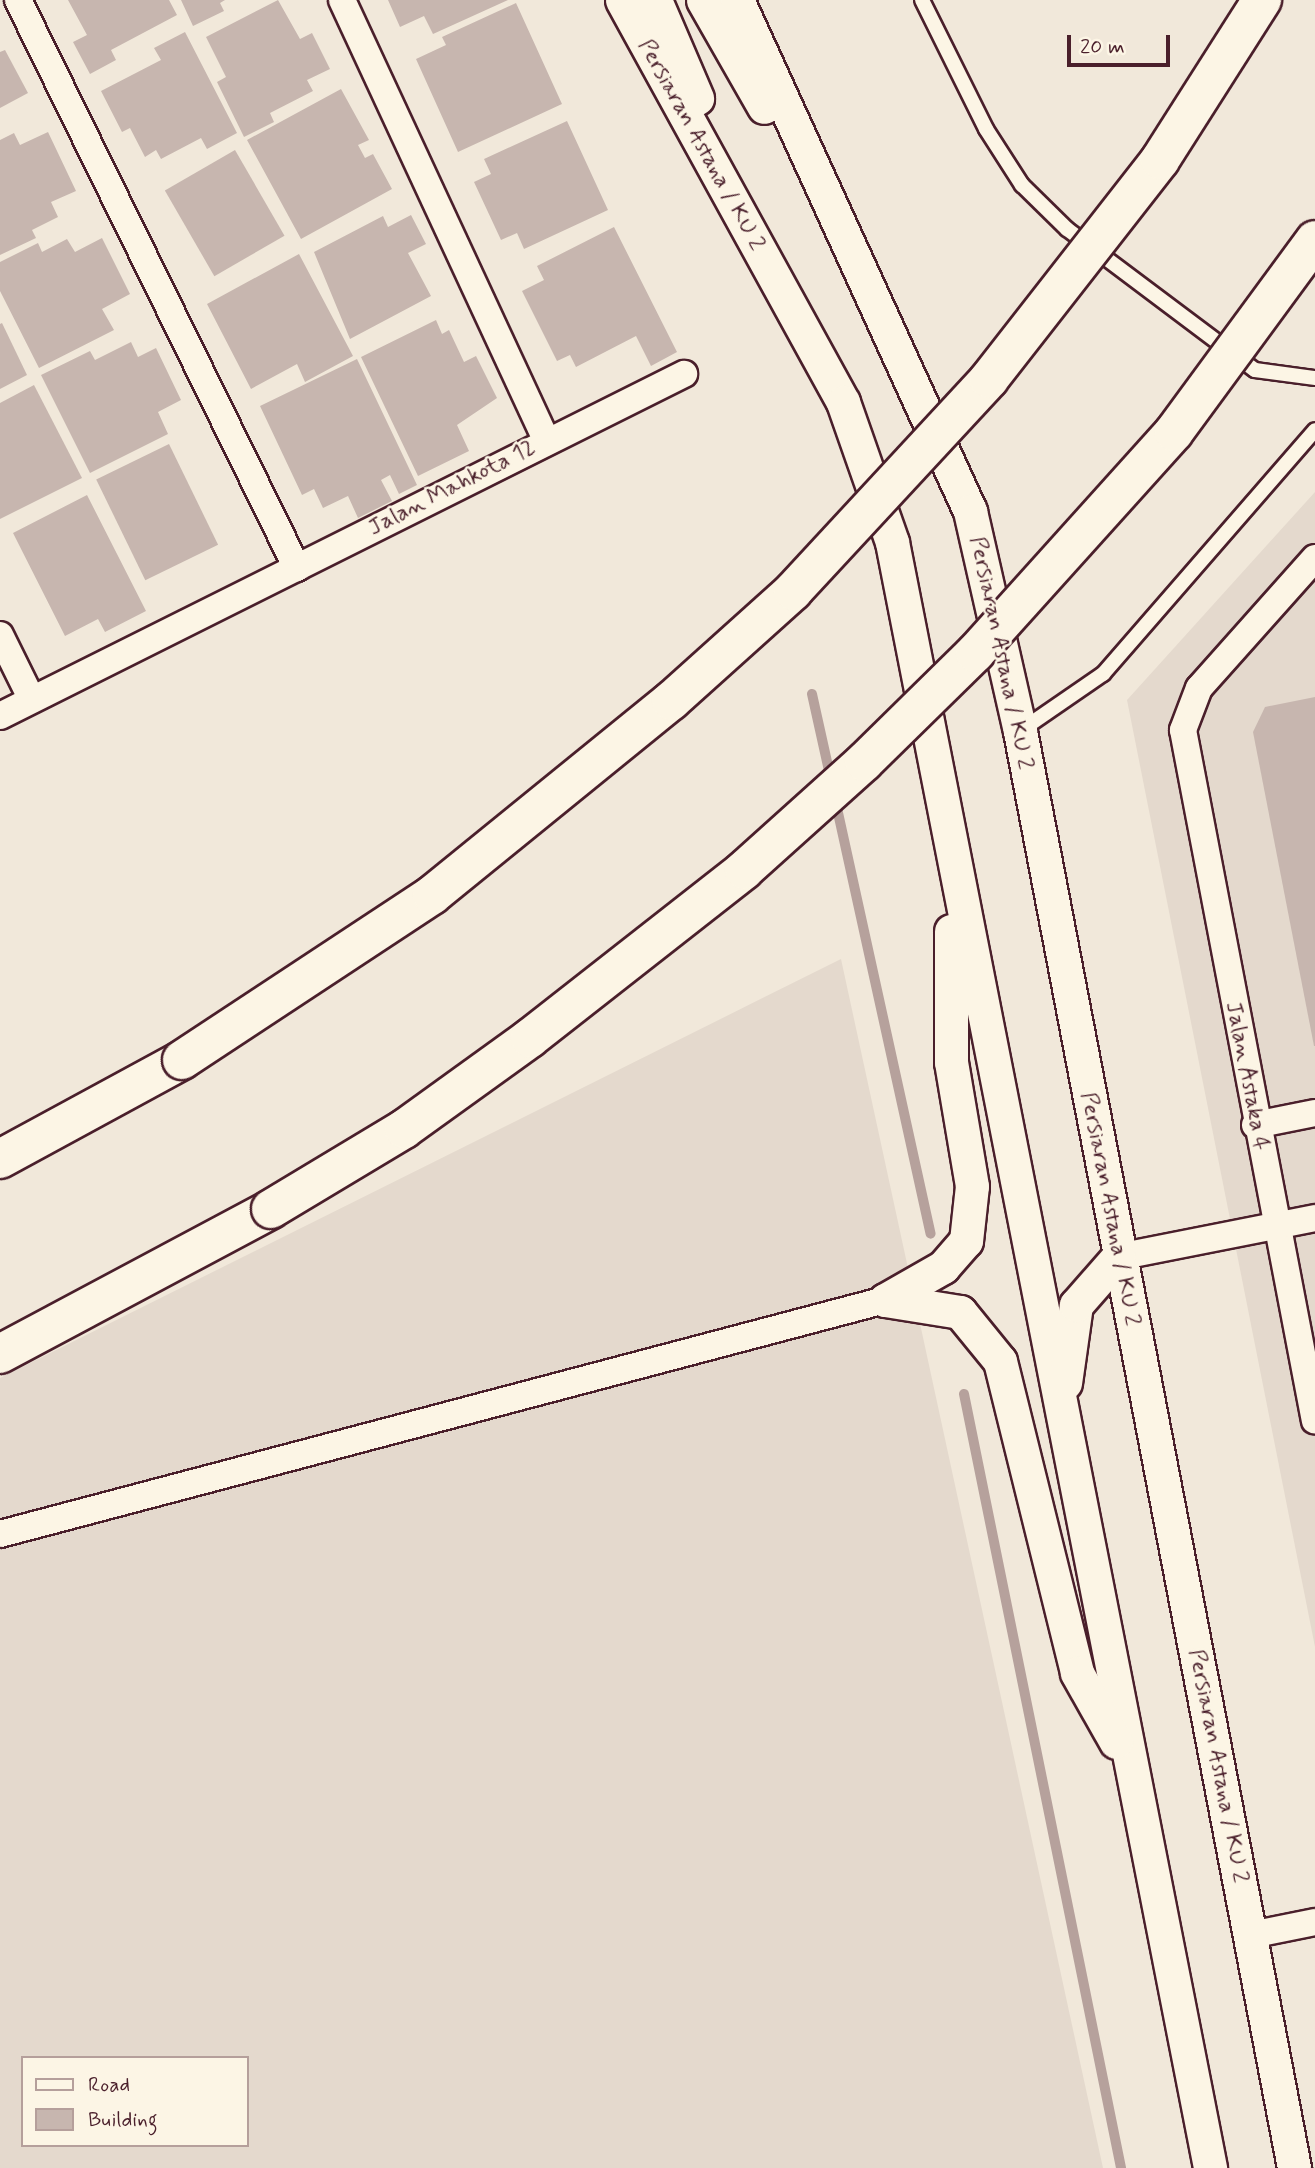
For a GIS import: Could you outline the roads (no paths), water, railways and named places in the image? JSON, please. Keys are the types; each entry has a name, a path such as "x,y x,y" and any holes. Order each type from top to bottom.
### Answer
{"highway":[{"path":"0,1159 182,1059 432,895 671,701 793,591 989,379 1160,160 1262,0"},
{"path":"0,1354 271,1209 404,1129 530,1038 744,870 864,762 975,653 1174,432 1315,240"}],"street":[{"path":"18,0 297,568"},
{"name":"Jalan Mahkota 12","path":"0,716 546,440 342,0"},
{"name":"Persiaran Astana / KU 2","path":"622,0 843,402 892,542 1061,1424 1210,2168"},
{"name":"Persiaran Astana / KU 2","path":"655,0 781,289"},
{"name":"Persiaran Astana / KU 2","path":"703,0 858,272"},
{"name":"Persiaran Astana / KU 2","path":"737,0 858,272 970,511 1020,731 1118,1257 1251,1934 1294,2168"},
{"path":"546,440 684,374"},
{"name":"Jalan Astaka 4","path":"1315,558 1199,688 1183,730 1255,1125 1315,1421"},
{"path":"0,635 32,700"},
{"path":"0,1534 884,1300 943,1267 966,1241 972,1185 951,1062 951,851"},
{"path":"1255,1125 1315,1113"},
{"path":"1061,1424 1073,1315 1118,1257 1315,1218"},
{"path":"884,1300 960,1311 1000,1361 1077,1672 1130,1768"},
{"path":"1251,1934 1315,1922"}],"lane":[{"path":"752,0 752,33"},
{"path":"922,0 986,129 1022,185 1067,229 1255,370 1315,378"},
{"path":"1020,731 1103,674 1315,429"}],"waterway":[{"path":"812,694 831,780"},
{"path":"835,799 931,1234"},
{"path":"964,1394 1121,2168"}]}
